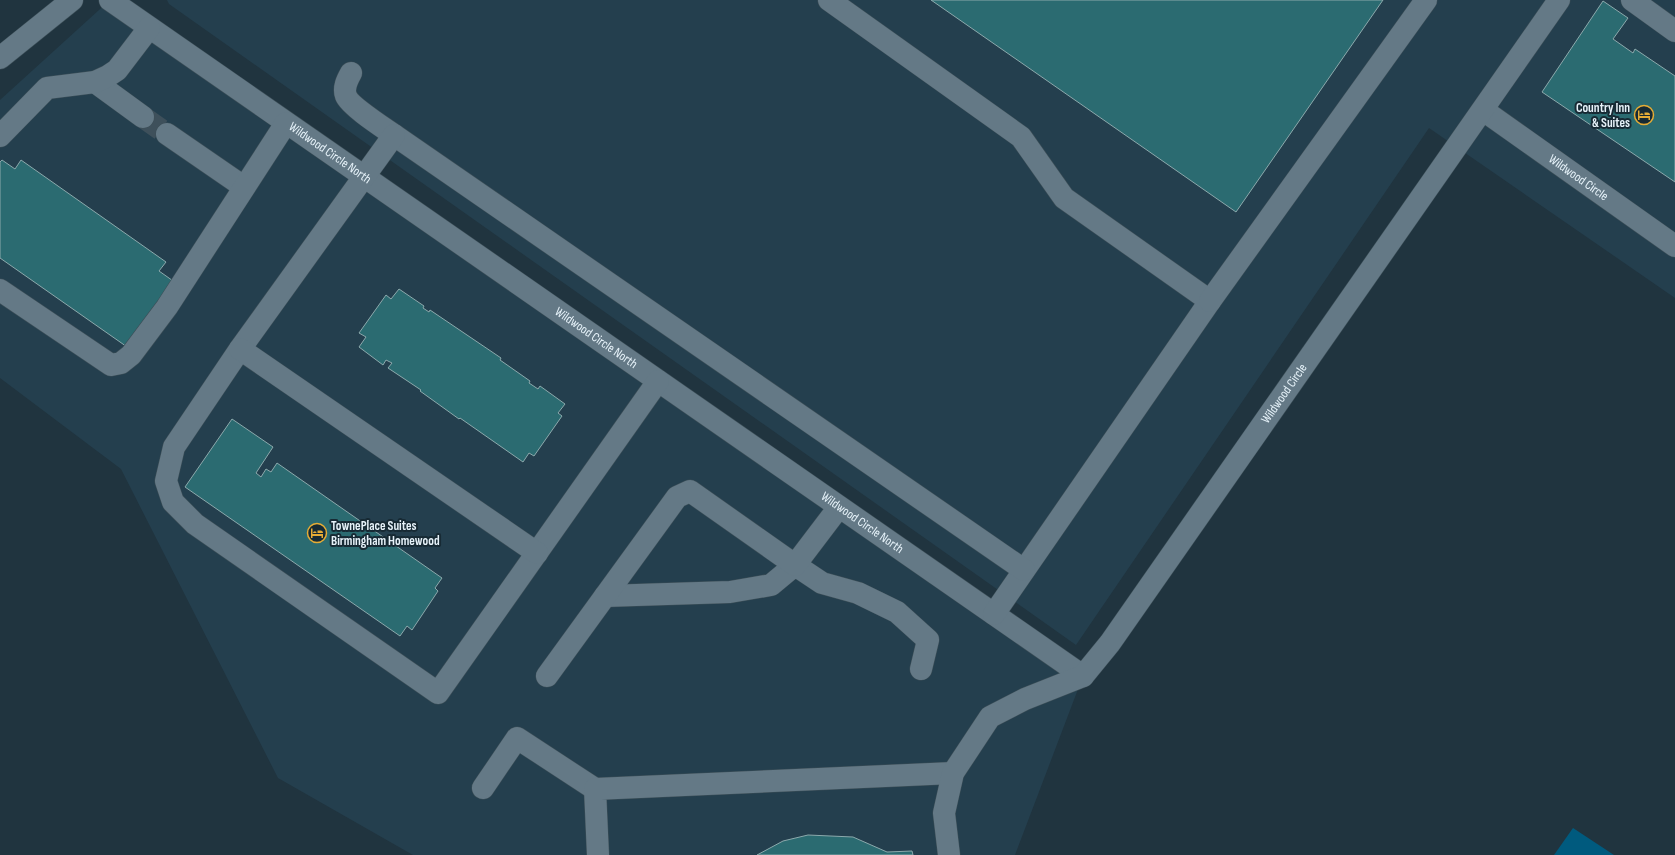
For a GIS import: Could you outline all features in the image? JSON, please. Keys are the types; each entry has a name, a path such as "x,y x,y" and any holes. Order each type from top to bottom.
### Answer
{"street":[{"path":"0,58 72,0"},
{"name":"Wildwood Circle North","path":"110,0 364,178 1083,676"},
{"path":"829,0 1021,137 1064,198 1210,301"},
{"path":"994,614 1210,301 1426,0"},
{"name":"Wildwood Circle","path":"1083,676 1110,643 1559,0"},
{"path":"1632,0 1675,31"},
{"path":"0,136 47,88 95,82 117,70 150,28"},
{"path":"351,73 345,83 346,96 356,107 394,135 1024,570"},
{"path":"95,82 143,117"},
{"name":"Wildwood Circle","path":"1483,110 1675,246"},
{"path":"0,290 111,365 121,363 131,355 167,307 286,123"},
{"path":"167,134 244,187"},
{"path":"394,135 240,349 174,447 166,481 173,502 195,524 438,692 658,381"},
{"path":"240,349 537,553"},
{"path":"547,676 677,496 690,491 822,583 858,593 897,612 928,640 921,669"},
{"path":"605,596 730,592 771,585 795,565 839,507"},
{"path":"948,855 944,813 953,773 990,717 1025,699 1083,676"},
{"path":"483,788 517,738 595,789 953,773"},
{"path":"595,789 598,855"}],"shaded area":[{"path":"110,0 1083,676 1015,855 413,855 278,778 121,469 0,378 0,100"},
{"path":"167,0 1675,0 1675,298 1429,128 1076,645 169,4"},
{"path":"1573,828 1614,855 1554,855"}],"building":[{"path":"931,0 1383,0 1236,212"},
{"path":"1603,1 1628,18 1613,39 1633,53 1635,49 1675,76 1675,182 1542,92"},
{"path":"2,160 15,169 21,160 166,262 159,271 176,283 130,349 0,258 0,162"},
{"path":"399,289 424,306 423,308 429,312 430,310 501,358 500,360 530,381 529,383 538,389 540,386 565,404 558,413 562,416 534,456 529,453 523,462 460,418 459,419 420,391 421,390 388,368 392,363 386,360 383,365 359,347 366,337 359,333 386,295 391,299"},
{"path":"232,419 273,447 256,473 261,477 266,469 271,472 277,463 442,578 435,588 438,591 412,630 407,626 400,636 185,487"},
{"path":"808,835 853,837 887,852 912,851 913,855 757,855 783,841"}],"tunnel":[{"path":"143,117 167,134"}],"place":[{"name":"Country Inn & Suites","path":"1644,115"},
{"name":"TownePlace Suites Birmingham Homewood","path":"317,533"}]}
